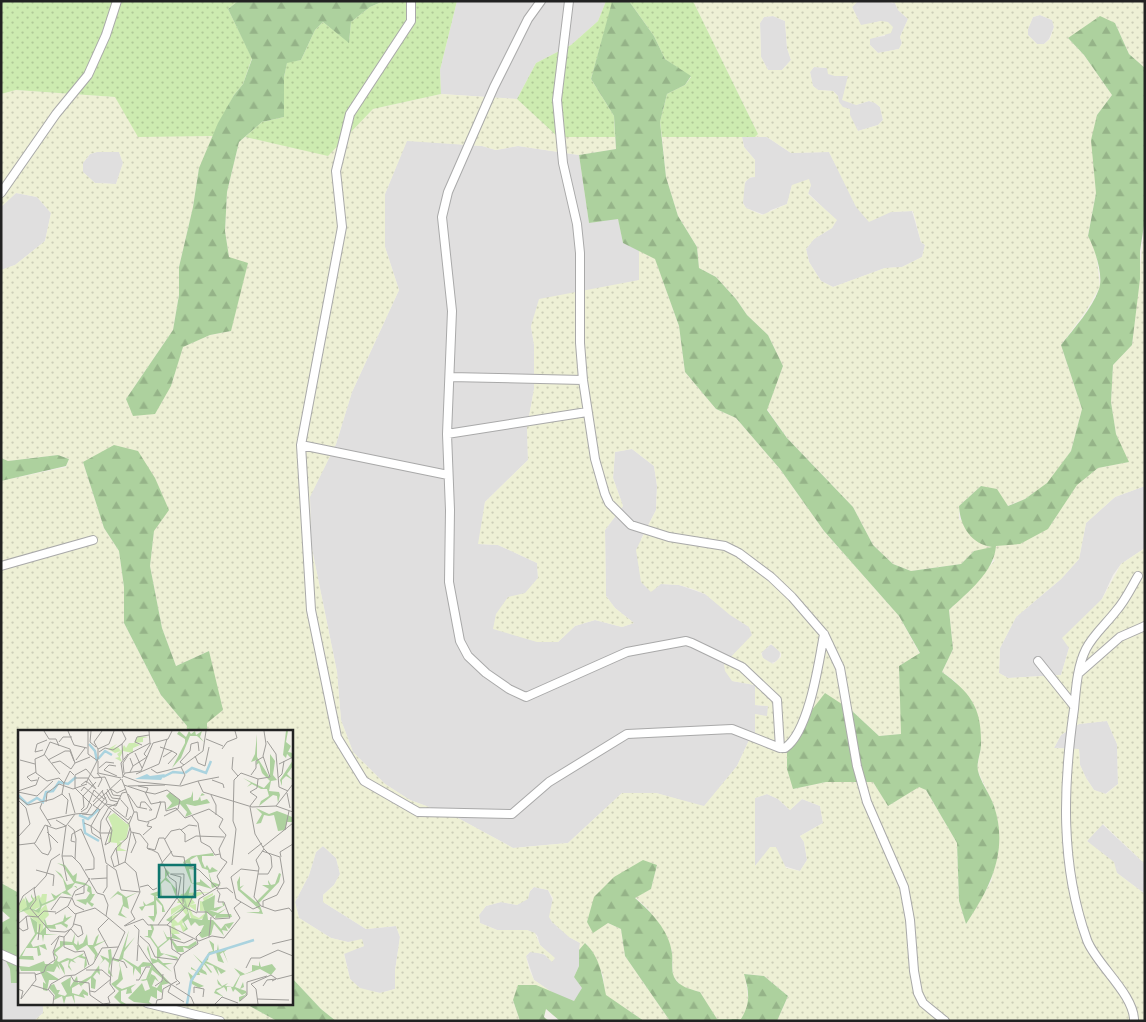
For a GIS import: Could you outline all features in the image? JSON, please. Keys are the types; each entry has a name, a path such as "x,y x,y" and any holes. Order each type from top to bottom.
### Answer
{"street":[{"path":"1,193 56,114 88,75 106,35 117,1"},
{"path":"411,1 411,21 350,114 336,171 342,227 301,445 311,610 338,737 364,781 418,812 512,814 549,782 627,734 732,729 780,748 788,747 803,722 816,678 824,634"},
{"path":"541,1 528,19 494,87 446,200 442,218 452,311 447,434 449,582 460,641 468,656 486,673 526,697 627,652 686,641 692,643 742,667 777,700 780,748"},
{"path":"570,1 557,100 564,163 577,224 580,253 580,343 583,380 595,459 605,494 620,515 631,524 650,532 731,548 772,577 824,634 840,668 857,766 866,802 904,887 910,920 914,971 918,993 922,1003 945,1021"},
{"path":"450,377 583,380"},
{"path":"447,434 587,412"},
{"path":"301,445 448,475"},
{"path":"1,566 93,540"},
{"path":"1134,1021 1134,1016 1121,990 1087,942 1073,888 1065,822 1066,760 1079,673 1086,649 1099,629 1118,610 1138,576"},
{"path":"1079,673 1120,637 1145,626"},
{"path":"1038,661 1074,706"},
{"path":"1,954 18,962"},
{"path":"151,1004 220,1021"}],"shaded area":[{"path":"457,1 606,1 598,21 571,45 536,63 517,99 441,94 440,70"},
{"path":"857,2 895,3 898,10 908,19 900,37 902,43 899,49 878,53 870,45 870,38 885,36 881,21 861,26 852,7"},
{"path":"1040,15 1052,20 1054,27 1049,39 1044,44 1037,44 1028,35 1028,29 1033,17"},
{"path":"773,16 785,21 787,48 791,60 782,70 768,70 761,57 760,23 764,17"},
{"path":"814,67 827,68 835,76 848,76 856,105 869,101 875,103 880,107 883,120 878,125 858,131 838,102 838,96 833,91 818,90 813,86 810,72"},
{"path":"742,137 767,137 791,153 829,152 841,175 891,212 912,211 921,242 925,245 922,257 902,267 885,268 833,287 821,281 809,262 806,249 814,239 832,228 836,220 808,193 811,185 792,185 787,204 771,210 765,215 746,208 743,203 743,187 748,178 755,177 755,160 744,147"},
{"path":"407,140 482,146 496,150 518,146 579,155 589,223 618,218 623,243 639,250 639,280 531,326 534,345 534,389 527,428 528,460 485,502 479,544 498,545 537,563 538,578 525,594 558,642 575,626 595,620 622,627 634,623 615,608 606,596 605,530 623,506 613,478 615,452 632,449 654,466 657,486 656,510 641,539 661,584 679,585 705,594 749,627 753,635 744,644 732,681 755,685 755,705 768,706 769,710 767,717 755,714 755,734 751,736 737,766 704,807 656,793 622,793 568,843 513,848 456,817 410,800 385,784 353,752 341,720 337,672 311,544 310,496 336,444 352,392 399,290 385,247 385,194"},
{"path":"97,152 119,152 123,163 116,184 95,183 83,172 83,163 90,154"},
{"path":"16,193 37,197 51,213 45,241 15,265 1,270 1,207"},
{"path":"1145,486 1145,548 1121,564 1113,575 1102,599 1069,648 1061,675 1008,678 999,673 1000,648 1016,617 1061,579 1079,559 1086,523 1115,497"},
{"path":"771,645 777,648 780,654 777,660 771,663 765,660 762,654 765,648"},
{"path":"1107,721 1117,744 1118,784 1105,794 1094,790 1086,778 1080,765 1079,749 1054,748 1061,735 1079,724"},
{"path":"767,794 778,799 790,810 802,799 820,806 823,823 800,836 804,842 807,860 800,871 761,859 755,866 755,798"},
{"path":"1102,824 1145,864 1145,894 1117,873 1087,841"},
{"path":"323,846 336,858 340,874 334,885 323,895 323,902 366,929 396,926 400,937 395,971 395,989 380,993 360,989 350,979 344,953 364,946 331,938 299,918 295,902 309,875 316,852"},
{"path":"534,887 548,890 569,937 580,943 579,966 574,977 583,988 574,1001 559,997 534,980 526,956 530,952 536,952 554,958 540,945 537,935 527,930 497,930 480,923 479,915 486,906 501,902 517,905"},
{"path":"1,952 10,969 11,983 18,983 18,1004 43,1004 43,1013 34,1021 1,1021"}],"green space":[{"path":"1,1 238,1 228,9 252,58 243,84 234,95 213,136 138,137 115,97 16,90 1,94"},
{"path":"238,1 384,1 370,7 351,22 349,43 323,22 315,30 301,60 287,63 284,77 284,117 262,122 239,142 227,192 225,231 229,257 248,263 231,331 210,335 183,347 171,386 155,414 133,416 126,399 173,330 179,295 179,267 193,207 199,168 218,123 234,95 243,84 252,59 228,9"},
{"path":"384,1 457,1 440,70 441,94 373,109 328,156 245,137 262,122 284,117 284,77 287,62 301,60 315,30 323,22 349,42 351,22 370,7"},
{"path":"606,1 613,1 591,79 614,116 615,137 558,137 517,99 536,63 571,45 598,21"},
{"path":"629,1 693,1 758,134 755,137 662,137 660,122 667,94 685,85 691,77 665,59 654,36"},
{"path":"629,1 654,36 665,59 691,76 685,85 667,94 660,122 666,177 678,216 697,247 699,268 716,277 736,299 747,315 768,335 783,366 767,410 787,438 853,507 873,545 893,564 911,571 961,564 974,551 992,547 978,542 968,533 964,527 959,506 981,486 997,489 1008,506 1025,499 1047,483 1071,451 1082,409 1061,345 1092,304 1099,289 1098,261 1088,236 1096,193 1091,140 1097,115 1112,95 1084,55 1068,38 1100,16 1115,23 1129,54 1145,68 1145,219 1140,251 1140,279 1132,345 1113,365 1111,402 1116,434 1129,462 1098,468 1077,485 1048,529 1020,544 996,546 994,555 985,573 972,589 949,610 953,649 942,672 960,687 973,702 977,711 981,732 978,771 994,806 999,838 995,868 983,897 966,924 959,901 957,843 926,790 919,787 888,806 873,782 826,782 793,789 787,769 787,742 825,693 851,710 879,736 901,734 899,666 920,653 899,616 824,531 780,469 736,418 716,409 685,372 679,326 655,259 623,243 618,219 589,223 579,155 616,149 614,116 591,79 612,2"},
{"path":"693,1 864,1 857,2 852,7 861,25 881,21 888,22 893,27 891,33 870,39 870,45 878,53 899,49 902,43 900,37 908,19 898,10 895,3 889,1 1145,1 1145,68 1129,54 1115,23 1068,38 1084,55 1112,95 1097,115 1096,193 1088,235 1096,251 1100,287 1086,311 1061,345 1082,409 1071,451 1048,483 1025,499 1007,506 981,486 959,506 959,520 1048,529 1076,485 1098,468 1128,462 1116,434 1111,402 1113,365 1132,345 1145,219 1145,486 1115,497 1086,523 1079,559 1061,579 1016,617 1000,648 999,673 1008,678 1061,675 1069,648 1062,638 1102,599 1121,564 1145,548 1145,864 1103,824 1087,841 1114,862 1117,873 1145,894 1145,1021 777,1021 788,996 764,976 745,974 749,1007 742,1019 717,1020 700,992 682,987 673,976 672,950 649,910 635,897 651,889 657,865 608,923 621,929 625,956 670,1021 644,1021 605,995 603,975 586,943 579,950 580,943 569,937 552,922 549,917 553,898 548,890 534,887 530,891 528,899 517,905 501,902 486,906 479,915 480,923 497,930 527,930 535,933 540,945 555,958 552,962 544,954 530,952 526,956 529,969 534,980 559,997 536,985 513,1000 520,1021 336,1021 321,1009 292,978 292,730 207,730 209,651 176,666 162,628 150,566 154,531 83,462 104,528 119,551 124,587 124,623 161,695 187,726 187,730 18,730 18,892 1,883 1,481 66,467 69,459 58,455 8,461 1,458 1,270 15,265 45,241 51,213 37,197 16,193 1,207 1,94 16,90 116,97 138,136 213,136 199,169 193,207 179,267 179,295 173,330 126,399 171,386 182,347 210,335 231,331 229,257 225,231 227,192 239,142 245,137 328,155 373,109 441,94 517,99 558,137 615,137 616,149 579,155 518,146 496,150 482,146 407,141 385,194 385,247 399,290 352,392 336,444 310,497 311,544 337,672 341,720 353,752 385,784 410,800 456,817 513,848 568,843 622,793 656,793 704,806 737,766 751,736 755,734 755,714 767,716 768,706 755,705 755,685 732,681 725,671 724,664 752,635 749,627 730,615 705,594 693,589 679,585 661,584 651,592 641,582 636,550 656,510 657,486 654,466 632,449 615,452 613,478 623,506 605,530 606,596 615,608 634,623 622,627 595,620 575,626 558,642 537,642 493,629 496,614 508,597 525,593 538,578 537,563 498,545 478,544 485,502 528,460 527,428 534,389 534,345 531,326 539,299 639,280 639,250 655,258 679,326 685,372 716,409 736,418 780,469 824,531 899,616 920,654 899,666 902,734 879,736 851,710 825,694 793,789 826,782 873,782 888,806 919,786 926,790 957,843 959,901 966,924 992,880 994,806 977,769 981,747 955,681 942,672 953,649 949,610 971,589 995,560 974,551 961,564 911,571 893,564 873,545 853,507 787,438 767,409 783,366 768,335 747,315 736,299 716,277 699,268 697,247 678,216 666,177 662,137 742,137 744,147 755,160 755,177 751,177 745,182 743,203 746,208 762,215 787,204 792,185 809,179 811,185 808,194 837,220 832,228 814,239 806,249 809,262 821,281 833,287 885,268 902,267 922,257 925,245 921,242 913,211 891,212 869,222 856,207 829,152 791,153 767,137 755,137 758,134","holes":["1040,15 1052,20 1054,27 1050,39 1044,44 1037,44 1028,35 1028,29 1033,17","773,16 785,21 787,48 791,60 782,70 768,70 761,57 760,23 764,17","814,67 827,68 828,74 848,76 842,100 856,105 869,101 875,103 880,107 883,120 878,125 858,131 850,115 850,109 843,107 839,102 838,96 833,91 818,90 813,86 810,72","97,152 119,152 123,163 116,184 95,183 83,172 83,163 90,154","771,644 781,653 781,657 773,664 763,658 761,653","1107,721 1117,744 1118,784 1106,794 1094,790 1086,778 1080,765 1079,749 1054,748 1061,735 1079,724","767,794 778,799 790,810 802,799 820,806 823,823 800,836 804,842 807,860 800,871 786,868 776,847 770,847 755,866 755,798","323,846 336,858 340,874 334,885 323,895 323,902 366,929 396,926 400,937 395,971 395,989 380,993 360,988 350,979 344,954 364,946 362,939 348,942 331,938 299,918 295,902 309,875 316,852"]},
{"path":"114,445 138,451 155,478 169,510 154,531 150,566 162,628 176,666 209,651 223,710 207,723 207,730 187,730 187,726 161,695 124,623 124,587 119,551 104,528 83,462"},
{"path":"58,455 69,459 66,466 1,481 1,458 8,461"},
{"path":"643,860 657,865 651,889 635,898 653,915 667,937 672,953 673,974 676,980 685,987 700,992 717,1019 741,1019 748,1002 744,974 764,976 788,996 777,1021 670,1021 625,956 621,929 608,923 593,933 587,922 594,897 614,877"},
{"path":"1,883 18,892 18,983 11,983 10,969 1,952 1,923 10,918 1,910"},
{"path":"585,943 597,960 602,973 606,995 644,1021 560,1021 546,1009 544,1017 549,1021 520,1021 513,1000 518,985 536,985 574,1001 582,988 574,977 579,966 579,950"},
{"path":"292,978 321,1009 336,1021 277,1021 246,1004 292,1004"},
{"path":"43,1004 246,1004 277,1021 34,1021 43,1013"}]}
